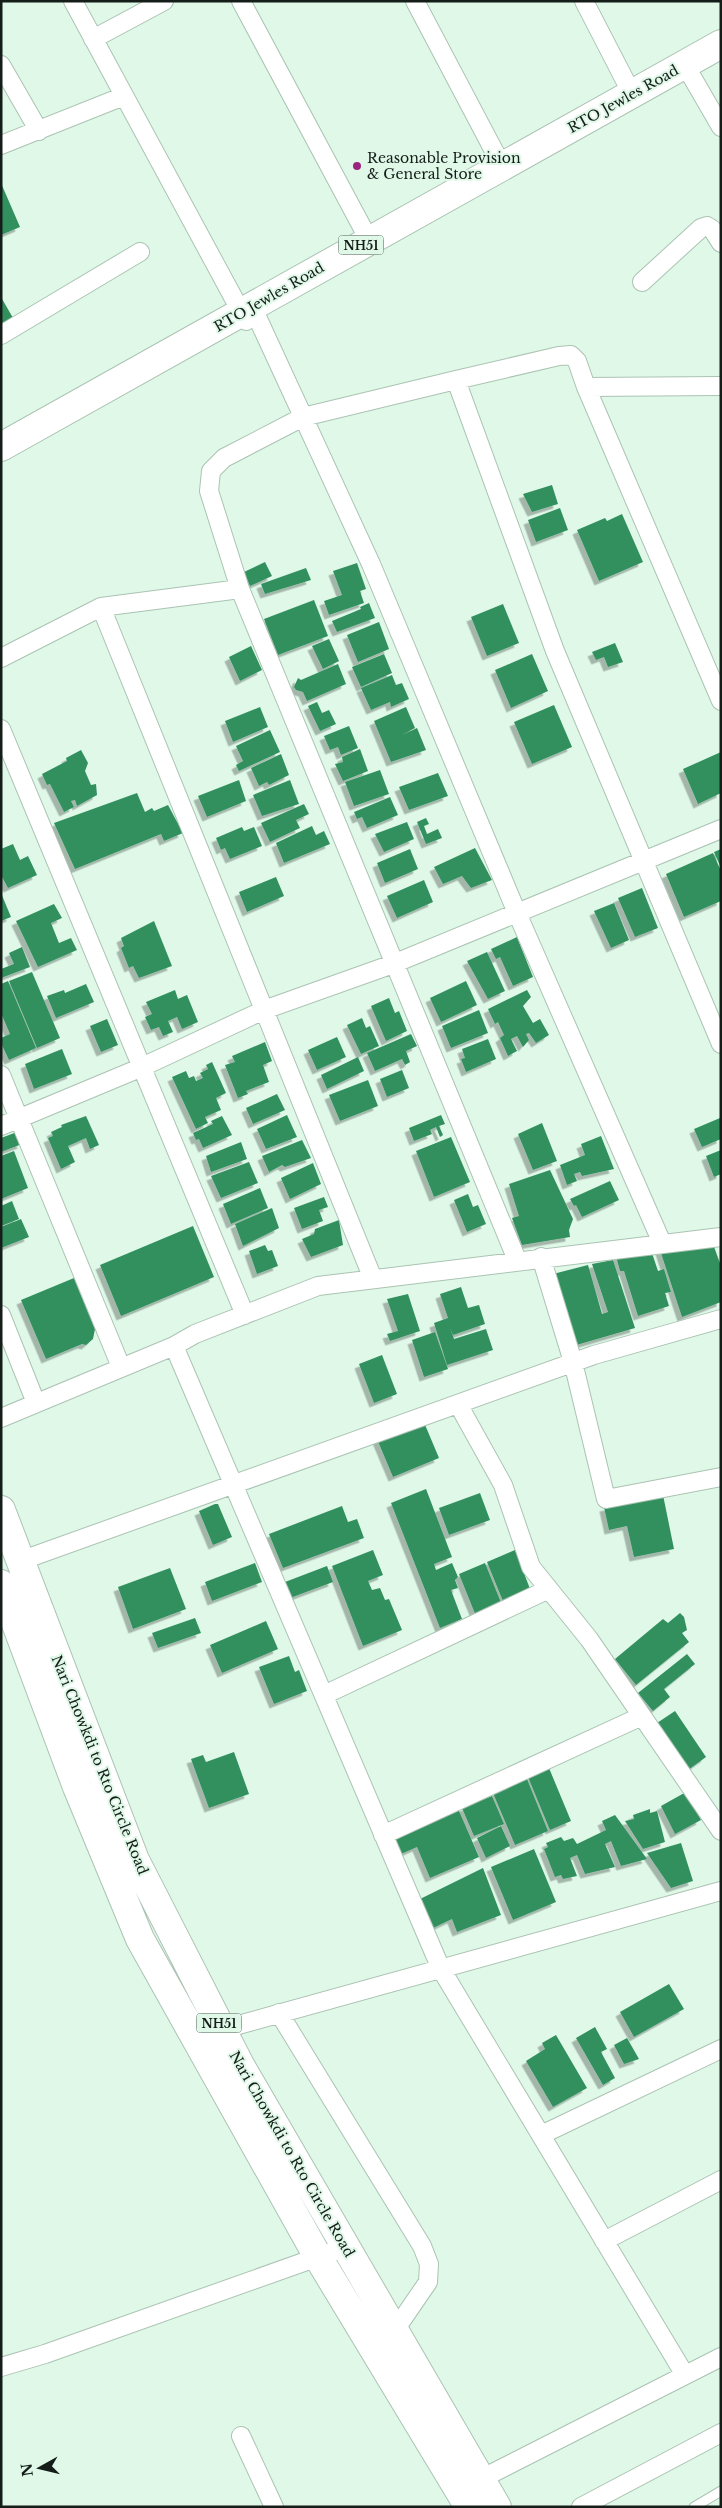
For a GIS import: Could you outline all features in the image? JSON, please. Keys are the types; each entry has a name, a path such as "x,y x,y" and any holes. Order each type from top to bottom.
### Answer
{"highway":[{"name":"RTO Jewles Road","path":"250,315 369,240 721,44"},
{"name":"RTO Jewles Road","path":"3,445 250,315 721,61"},
{"name":"Nari Chowkdi to Rto Circle Road","path":"1,1510 136,1860 240,2065 497,2507"},
{"name":"NH51","path":"4,1599 77,1787 140,1939 318,2257 469,2507"}],"street":[{"path":"73,1 124,96 250,315 303,416 370,564 517,913 662,1244"},
{"path":"93,39 164,1"},
{"path":"241,1 369,240"},
{"path":"415,1 502,166"},
{"path":"584,1 632,94"},
{"path":"1,65 39,130"},
{"path":"692,77 721,127"},
{"path":"1,145 124,96"},
{"path":"642,282 701,228 707,226 712,229 721,243"},
{"path":"1,335 140,252"},
{"path":"517,1260 393,964 240,589 209,490 211,471 224,458 303,416 559,356 571,355 577,361 586,387 721,701"},
{"path":"456,380 555,652 721,1044"},
{"path":"586,387 721,386"},
{"path":"1,658 101,607 240,589"},
{"path":"101,607 373,1279"},
{"path":"1,729 140,1068 245,1315"},
{"path":"1,1126 140,1068 264,1010 393,964 721,829"},
{"path":"1,1075 121,1367"},
{"path":"1,1418 174,1346 195,1334 318,1286 541,1257 721,1237"},
{"path":"541,1257 574,1362 606,1499 721,1477"},
{"path":"1,1315 36,1403"},
{"path":"20,1561 574,1362 721,1319"},
{"path":"174,1346 440,1969 685,2376"},
{"path":"458,1404 503,1486 531,1567 589,1639 721,1831"},
{"path":"324,1695 549,1589"},
{"path":"384,1835 642,1716"},
{"path":"196,2038 222,2029 721,1891"},
{"path":"280,2013 422,2246 429,2264 428,2282 395,2330"},
{"path":"540,2135 721,2049"},
{"path":"604,2241 721,2180"},
{"path":"1,2367 45,2354 346,2247"},
{"path":"481,2479 721,2357"},
{"path":"581,2507 721,2433"},
{"path":"240,2436 274,2507"}],"lane":[{"path":"694,2507 721,2490"}],"building":[{"path":"1,183 20,227 1,235"},
{"path":"1,297 13,318 1,324"},
{"path":"552,485 558,504 532,512 523,494"},
{"path":"560,508 568,530 536,542 528,520"},
{"path":"622,514 643,562 599,581 577,530 605,518 607,521"},
{"path":"265,562 272,576 250,586 244,572"},
{"path":"357,563 366,589 360,591 364,603 329,615 324,601 342,595 333,571"},
{"path":"306,568 311,580 265,594 261,584"},
{"path":"314,600 328,636 278,655 264,619"},
{"path":"369,603 375,618 337,632 332,621 361,609 360,607"},
{"path":"503,604 519,643 487,656 471,617"},
{"path":"379,622 389,649 358,662 347,635"},
{"path":"329,639 339,661 323,669 312,646"},
{"path":"615,643 623,662 608,667 604,657 596,660 592,652"},
{"path":"251,646 262,670 240,681 229,657"},
{"path":"384,654 392,673 361,687 352,667"},
{"path":"532,654 548,691 511,708 495,670"},
{"path":"338,664 346,684 307,701 303,692 296,690 294,687 298,678 301,680"},
{"path":"392,675 396,685 402,683 409,699 391,707 390,702 371,710 361,688"},
{"path":"317,702 322,713 329,710 336,724 320,731 308,706"},
{"path":"554,705 572,747 532,764 514,722"},
{"path":"260,707 268,727 233,742 225,721"},
{"path":"406,707 415,728 402,735 417,728 426,750 391,762 374,721"},
{"path":"349,726 358,748 341,755 338,747 330,750 324,736"},
{"path":"270,730 280,752 239,771 236,765 243,761 236,746"},
{"path":"360,749 368,771 343,781 335,764 343,762 342,757"},
{"path":"81,750 88,763 85,771 91,785 96,784 97,795 77,806 75,800 71,801 74,807 64,812 50,784 47,785 42,774 67,761 66,758"},
{"path":"721,752 721,793 698,804 683,769"},
{"path":"281,754 289,775 269,785 267,782 259,786 251,768"},
{"path":"380,770 389,794 354,806 345,782"},
{"path":"438,773 448,796 409,810 399,787"},
{"path":"239,780 246,801 207,817 198,796"},
{"path":"290,780 299,804 262,816 253,795"},
{"path":"137,793 145,812 152,808 154,811 168,805 183,833 164,841 161,834 75,869 54,823"},
{"path":"390,797 398,815 367,828 362,817 357,819 354,812"},
{"path":"304,804 309,814 296,820 300,828 270,842 261,823"},
{"path":"426,818 429,824 424,826 427,834 438,829 442,838 426,844 417,822"},
{"path":"407,822 414,839 384,852 375,834"},
{"path":"312,826 316,835 324,831 330,844 284,863 276,843"},
{"path":"242,827 244,831 254,827 262,846 230,859 225,848 221,850 216,838"},
{"path":"13,844 20,860 28,856 37,875 8,888 1,875 1,849"},
{"path":"475,848 492,880 471,888 462,876 443,884 434,867"},
{"path":"410,849 418,869 385,883 377,863"},
{"path":"721,849 721,868 714,852"},
{"path":"713,853 721,871 721,901 684,917 666,874"},
{"path":"276,877 284,896 247,912 239,892"},
{"path":"424,880 433,902 397,918 387,896"},
{"path":"642,888 658,928 635,937 618,898"},
{"path":"1,893 11,917 1,921"},
{"path":"614,903 629,940 611,948 594,911"},
{"path":"54,904 62,918 51,923 59,943 71,938 77,950 38,967 16,921"},
{"path":"154,921 172,966 139,978 133,966 129,968 121,948 124,946 121,938"},
{"path":"517,937 533,977 513,986 500,957 496,959 491,949"},
{"path":"22,947 30,967 1,978 1,969 14,964 9,953"},
{"path":"487,952 505,991 488,999 467,961"},
{"path":"32,972 60,1038 37,1048 9,981"},
{"path":"8,981 36,1048 9,1060 1,1043 1,1038 10,1034 1,1013 1,984"},
{"path":"466,981 477,1005 441,1022 430,998"},
{"path":"86,984 94,1002 56,1018 47,996 64,990 65,993"},
{"path":"175,990 178,999 187,995 198,1022 182,1029 177,1017 168,1021 173,1032 163,1036 159,1027 151,1030 145,1017 152,1014 146,1002"},
{"path":"527,990 531,997 523,1006 533,1023 540,1019 549,1035 536,1043 529,1033 526,1034 529,1040 523,1047 517,1036 511,1039 517,1051 508,1056 500,1038 504,1035 498,1022 495,1024 488,1009"},
{"path":"389,998 395,1013 399,1011 407,1031 386,1041 371,1006"},
{"path":"479,1010 488,1033 451,1048 442,1026"},
{"path":"362,1018 366,1028 370,1026 379,1046 361,1054 347,1025"},
{"path":"107,1019 118,1045 101,1052 90,1026"},
{"path":"411,1034 417,1046 406,1051 410,1062 405,1065 402,1059 375,1071 367,1053"},
{"path":"337,1037 346,1057 317,1070 308,1050"},
{"path":"488,1039 496,1059 466,1072 461,1059 465,1058 462,1049"},
{"path":"265,1042 272,1061 263,1065 269,1082 246,1091 248,1094 238,1098 225,1065 235,1062 232,1056"},
{"path":"62,1049 72,1074 34,1089 25,1064"},
{"path":"358,1057 364,1071 327,1089 321,1075"},
{"path":"212,1062 226,1093 216,1098 221,1110 205,1117 208,1123 196,1129 172,1077 186,1071 189,1078 194,1076 196,1081 203,1078 200,1073 208,1069 206,1065"},
{"path":"402,1070 409,1088 387,1097 380,1079"},
{"path":"368,1080 378,1106 340,1121 329,1095"},
{"path":"277,1094 285,1110 253,1124 246,1108"},
{"path":"287,1115 297,1137 266,1149 257,1129"},
{"path":"441,1115 445,1124 439,1126 443,1135 440,1137 436,1127 430,1130 432,1134 414,1141 409,1128"},
{"path":"86,1116 99,1145 90,1149 86,1138 68,1146 75,1162 61,1169 48,1138 53,1136 51,1132 62,1127 61,1125"},
{"path":"222,1116 232,1135 203,1148 199,1139 196,1140 193,1133 213,1124 211,1121"},
{"path":"720,1118 721,1139 702,1147 694,1129"},
{"path":"542,1123 557,1161 533,1170 518,1134"},
{"path":"17,1132 22,1144 1,1152 1,1138"},
{"path":"601,1136 614,1169 582,1176 580,1172 574,1174 577,1181 567,1185 560,1165 585,1155 581,1144"},
{"path":"451,1137 470,1182 434,1197 416,1151"},
{"path":"302,1140 311,1158 285,1167 282,1165 269,1172 262,1156"},
{"path":"241,1142 247,1159 211,1172 206,1156"},
{"path":"721,1150 721,1174 714,1177 706,1156"},
{"path":"14,1151 28,1188 1,1199 1,1156"},
{"path":"249,1162 258,1183 221,1198 211,1176"},
{"path":"313,1163 321,1184 290,1199 281,1178"},
{"path":"550,1170 573,1219 569,1230 570,1237 522,1245 512,1218 519,1216 509,1184"},
{"path":"610,1181 619,1200 582,1217 576,1205 574,1206 570,1199"},
{"path":"260,1188 268,1208 231,1224 223,1204"},
{"path":"468,1194 473,1207 478,1205 486,1224 467,1232 454,1200"},
{"path":"324,1197 328,1207 319,1210 323,1221 302,1229 294,1208"},
{"path":"12,1201 19,1219 1,1226 1,1206"},
{"path":"272,1208 279,1228 243,1246 235,1224"},
{"path":"21,1219 29,1237 1,1248 1,1227"},
{"path":"339,1220 343,1245 311,1257 302,1239 314,1234 315,1229"},
{"path":"193,1226 214,1277 121,1316 100,1265"},
{"path":"713,1244 721,1266 721,1302 682,1317 660,1250"},
{"path":"265,1245 268,1251 272,1250 278,1266 257,1274 249,1251"},
{"path":"651,1250 658,1271 664,1269 671,1292 665,1293 669,1306 638,1316 624,1271 620,1271 616,1256"},
{"path":"613,1260 635,1328 573,1346 553,1274 588,1265 602,1314 608,1312 592,1264"},
{"path":"74,1278 95,1329 93,1339 86,1345 82,1344 46,1359 21,1300"},
{"path":"461,1287 468,1308 479,1305 485,1324 453,1335 450,1328 454,1339 486,1329 493,1350 447,1365 434,1323 448,1318 440,1294"},
{"path":"408,1294 420,1331 390,1341 387,1334 398,1331 387,1299"},
{"path":"435,1332 448,1369 424,1377 412,1340"},
{"path":"382,1355 397,1394 374,1403 359,1364"},
{"path":"423,1420 439,1458 393,1477 377,1439"},
{"path":"426,1489 452,1557 434,1564 436,1570 452,1563 458,1577 455,1580 458,1588 451,1590 462,1619 440,1628 391,1503"},
{"path":"480,1493 490,1520 449,1535 439,1508"},
{"path":"663,1495 674,1549 634,1557 627,1526 609,1530 604,1507"},
{"path":"218,1504 232,1537 213,1545 199,1511"},
{"path":"342,1506 348,1522 357,1519 364,1538 283,1568 269,1534"},
{"path":"373,1550 383,1575 368,1581 372,1590 380,1588 385,1600 389,1599 402,1630 363,1646 332,1566"},
{"path":"515,1550 532,1594 505,1606 487,1562"},
{"path":"255,1563 262,1582 212,1601 205,1582"},
{"path":"485,1563 502,1605 476,1616 459,1574"},
{"path":"327,1566 333,1582 290,1598 285,1582"},
{"path":"170,1568 186,1609 133,1629 118,1587"},
{"path":"680,1613 684,1617 687,1630 682,1633 689,1642 636,1685 615,1659 663,1619 668,1623"},
{"path":"195,1618 201,1633 158,1648 152,1633"},
{"path":"266,1621 278,1649 222,1673 210,1645"},
{"path":"687,1654 695,1664 664,1689 670,1697 653,1711 638,1693"},
{"path":"289,1656 295,1672 299,1670 307,1691 274,1704 259,1667"},
{"path":"675,1711 706,1757 688,1770 657,1723"},
{"path":"234,1752 249,1794 209,1808 191,1759 203,1755 206,1762"},
{"path":"549,1768 571,1821 550,1830 528,1777"},
{"path":"527,1779 548,1831 515,1845 493,1793"},
{"path":"686,1792 701,1820 675,1834 661,1806"},
{"path":"492,1796 504,1824 474,1836 462,1808"},
{"path":"456,1804 479,1857 430,1878 417,1847 401,1854 391,1833"},
{"path":"650,1809 650,1813 657,1811 665,1842 643,1849 625,1821 634,1819 633,1815"},
{"path":"615,1815 647,1859 621,1866 611,1841 605,1844 615,1867 585,1874 577,1855 570,1858 577,1876 563,1879 561,1875 555,1877 544,1849 548,1847 546,1843 561,1837 564,1841 573,1838 577,1844 606,1830 602,1821"},
{"path":"501,1826 510,1846 486,1858 477,1838"},
{"path":"681,1843 693,1881 671,1888 647,1853"},
{"path":"534,1849 556,1902 513,1920 491,1867"},
{"path":"483,1868 501,1915 457,1932 452,1919 431,1929 418,1900"},
{"path":"669,1984 684,2009 634,2037 620,2012"},
{"path":"595,2027 607,2049 601,2052 615,2078 603,2085 576,2038"},
{"path":"556,2035 587,2088 553,2107 526,2061 545,2049 542,2043"},
{"path":"627,2038 639,2059 624,2064 614,2045"}],"place":[{"name":"Reasonable Provision & General Store","path":"357,166"}]}
